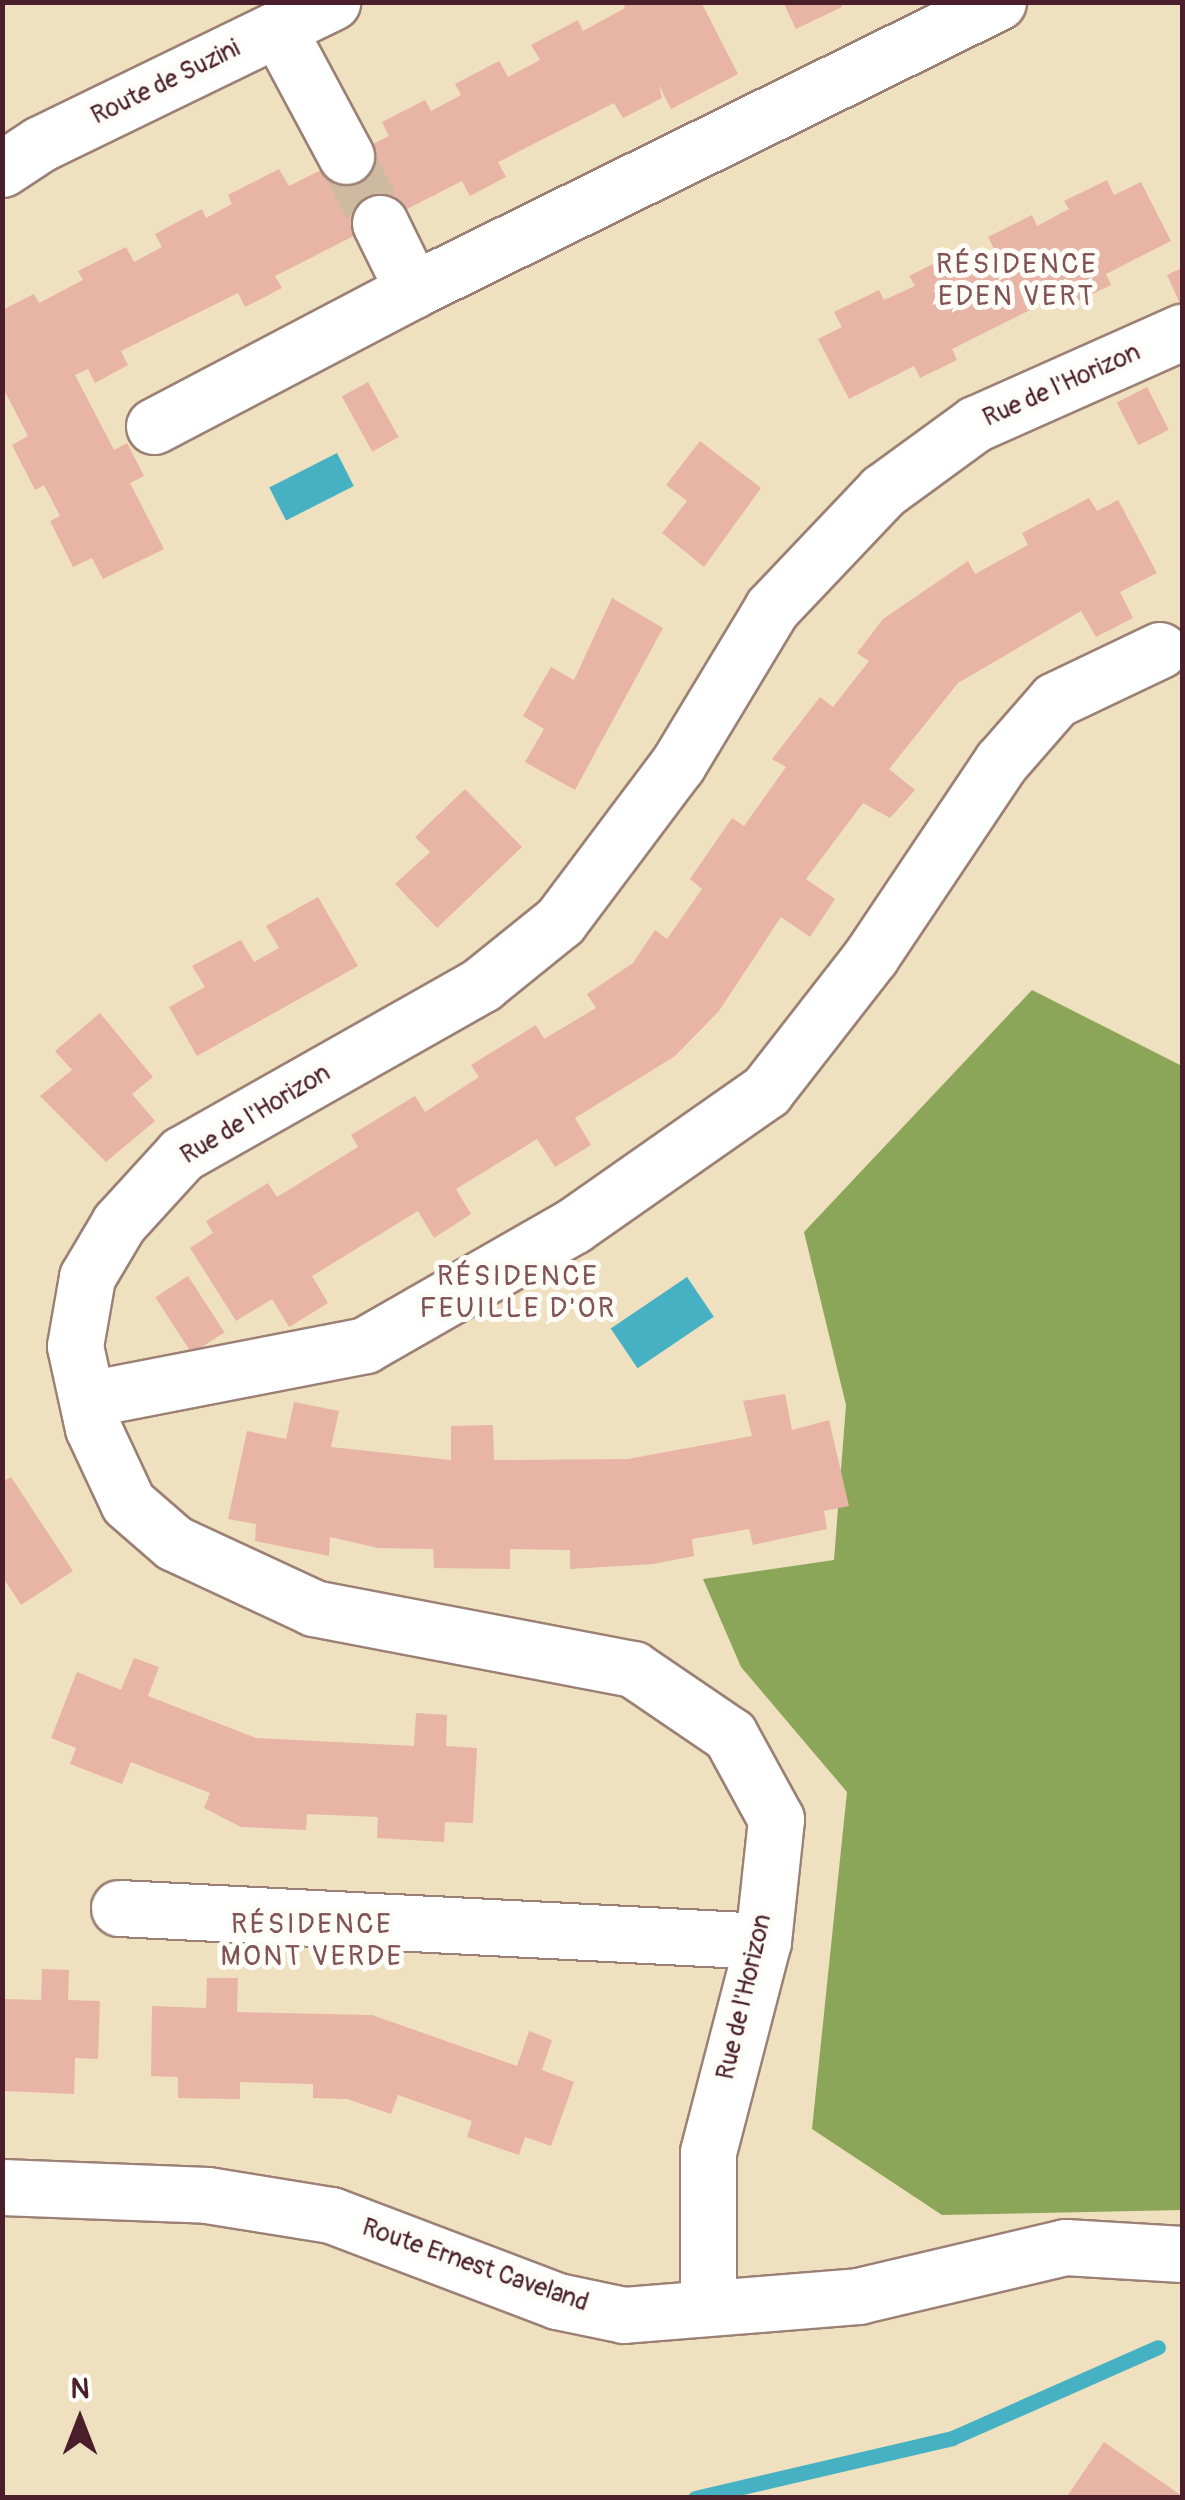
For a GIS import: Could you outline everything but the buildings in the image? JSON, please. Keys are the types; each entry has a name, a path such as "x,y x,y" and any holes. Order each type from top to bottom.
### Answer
{"street":[{"name":"Route de Suzini","path":"2,169 332,2"},
{"path":"154,426 413,290 998,2"},
{"path":"278,29 346,156"},
{"path":"380,223 413,290"},
{"name":"Rue de l'Horizon","path":"708,2304 708,2152 764,1941 776,1819 730,1735 633,1669 314,1608 174,1544 128,1503 94,1428 75,1346 87,1277 120,1223 182,1154 482,984 560,920 678,764 772,608 883,491 974,424 1182,332"},
{"path":"88,1399 364,1345 573,1226 766,1091 871,956 1001,762 1055,700 1160,650"},
{"path":"120,1908 764,1941"},
{"name":"Route Ernest Caveland","path":"2,2187 207,2195 313,2212 558,2301 624,2314 708,2304 858,2296 1065,2247 1182,2254"}],"green space":[{"path":"1032,990 1182,1066 1182,2210 942,2215 812,2129 847,1792 741,1667 703,1579 834,1560 846,1405 804,1232"}],"water":[{"path":"337,453 354,486 286,520 269,488"},
{"path":"687,1277 714,1317 638,1368 611,1328"}],"waterway":[{"path":"695,2498 952,2438 1158,2347"}],"tunnel":[{"path":"346,156 380,223"}],"district":[{"name":"RÉSIDENCE EDEN VERT","path":"1017,281"},
{"name":"RÉSIDENCE FEUILLE D'OR","path":"518,1293"},
{"name":"RÉSIDENCE MONT VERDE","path":"312,1941"}]}
